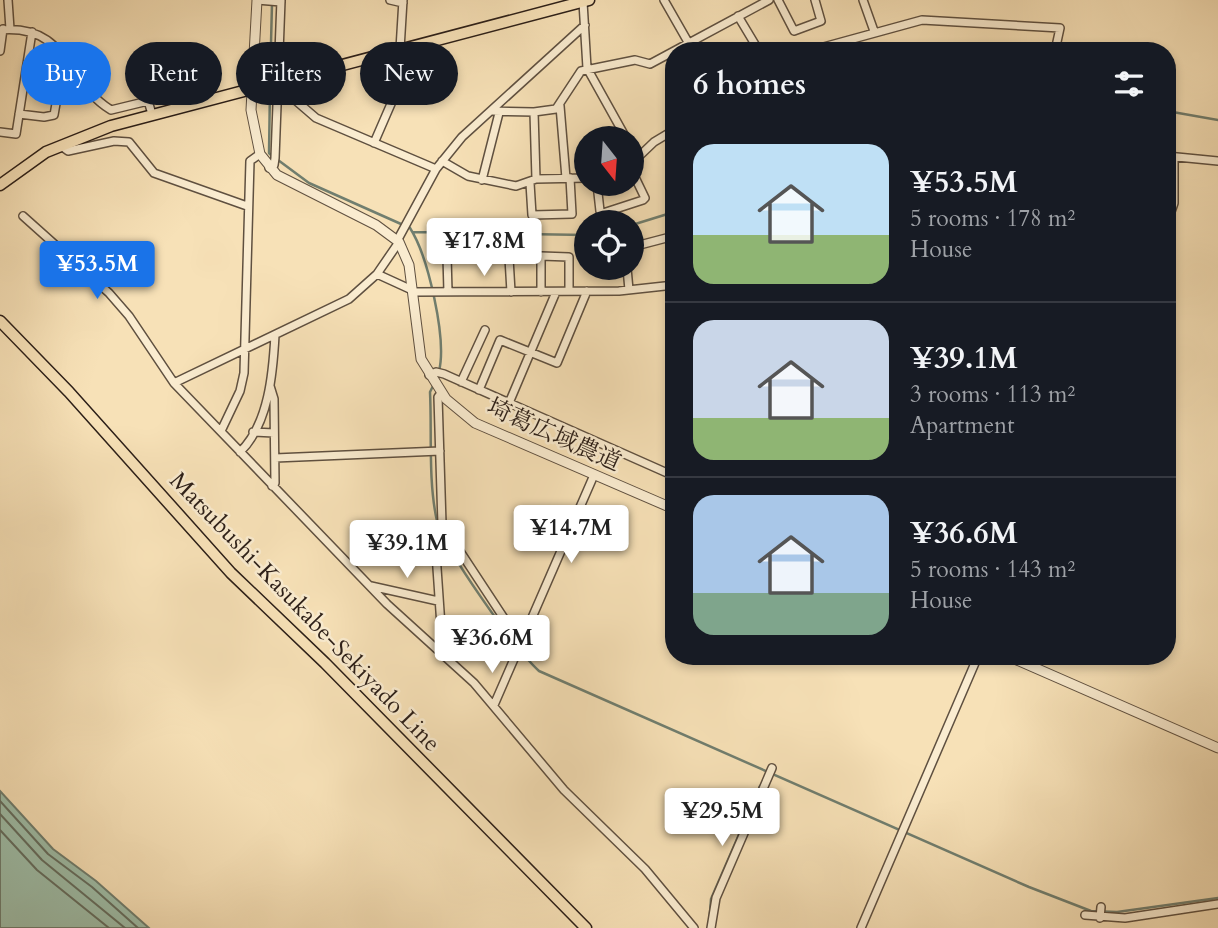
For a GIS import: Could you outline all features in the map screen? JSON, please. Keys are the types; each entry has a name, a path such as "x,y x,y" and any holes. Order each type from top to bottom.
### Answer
{"main road":[{"path":"427,42 586,1"},
{"path":"0,185 60,145 152,114 236,92"},
{"name":"Matsubushi-Kasukabe-Sekiyado Line","path":"0,321 76,400 231,573 326,663 586,928"}],"street":[{"path":"0,51 8,0"},
{"path":"254,42 257,0 279,1 279,42"},
{"path":"390,0 403,2 400,42"},
{"path":"664,0 688,42 769,0"},
{"path":"778,0 794,31 821,21 815,0"},
{"path":"863,0 874,31"},
{"path":"586,1 587,68 619,126"},
{"path":"738,16 754,42"},
{"path":"838,42 922,20 1060,28 1057,42"},
{"path":"174,383 349,299 377,274 398,242 436,169 462,137 496,112 585,25"},
{"path":"4,29 32,32 50,42"},
{"path":"0,132 16,134 32,32"},
{"path":"534,112 532,215 572,214 560,106 581,71 587,68 635,60 650,64 665,55"},
{"path":"103,105 111,110 148,101 152,114"},
{"path":"19,114 44,117 54,115 56,105"},
{"path":"252,105 253,129 260,154 268,168 283,179 376,225 398,242"},
{"path":"268,168 274,165 278,105"},
{"path":"303,105 316,117 436,169"},
{"path":"374,143 390,105"},
{"path":"496,112 534,112 560,106"},
{"path":"482,180 496,112"},
{"path":"644,152 665,135"},
{"path":"60,145 68,151 114,141 129,142 154,173 247,206"},
{"path":"221,430 240,391 245,349 250,161 260,154"},
{"path":"1176,158 1218,162"},
{"path":"443,161 468,177 516,186 520,182 574,178"},
{"path":"598,196 600,211 603,213 643,201 644,196"},
{"path":"23,216 109,292 129,316 174,383 370,586 494,705 564,790 645,869 694,928"},
{"path":"644,244 665,238"},
{"name":"埼葛広域農道","path":"398,242 407,256 416,339 421,359 436,374 441,393 475,423 665,505"},
{"path":"448,292 447,256 509,258 511,292"},
{"path":"541,292 541,256 569,257 569,291"},
{"path":"377,274 412,291 556,292 665,286"},
{"path":"628,280 629,290"},
{"path":"479,390 500,340 557,363 587,291"},
{"path":"509,403 556,292"},
{"path":"461,382 485,330"},
{"path":"240,452 253,432 270,385 275,335"},
{"path":"436,374 461,382 665,473"},
{"path":"270,385 274,398 275,483 272,485"},
{"path":"441,393 438,397 442,524 521,645"},
{"path":"253,432 274,433"},
{"path":"275,458 440,450"},
{"path":"494,705 594,475"},
{"path":"443,655 435,539 446,532"},
{"path":"370,586 439,601"},
{"path":"861,928 974,665"},
{"path":"1028,665 1218,748"},
{"path":"711,928 716,898 771,772"},
{"path":"1085,915 1125,918 1218,904"},
{"path":"1100,918 1101,907"}],"water":[{"path":"0,791 53,849 96,881 149,928 0,928"}],"waterway":[{"path":"271,42 272,4"},
{"path":"270,105 269,153 272,156"},
{"path":"1176,113 1218,120"},
{"path":"278,160 309,183 410,228 423,258 434,298 440,339 439,371"},
{"path":"644,221 665,215"},
{"path":"413,232 574,235"},
{"path":"434,384 430,392 432,490 442,535 482,599 514,643 539,671 1029,887 1091,911 1117,912 1218,898"},
{"path":"709,926 711,899 760,786"}]}
